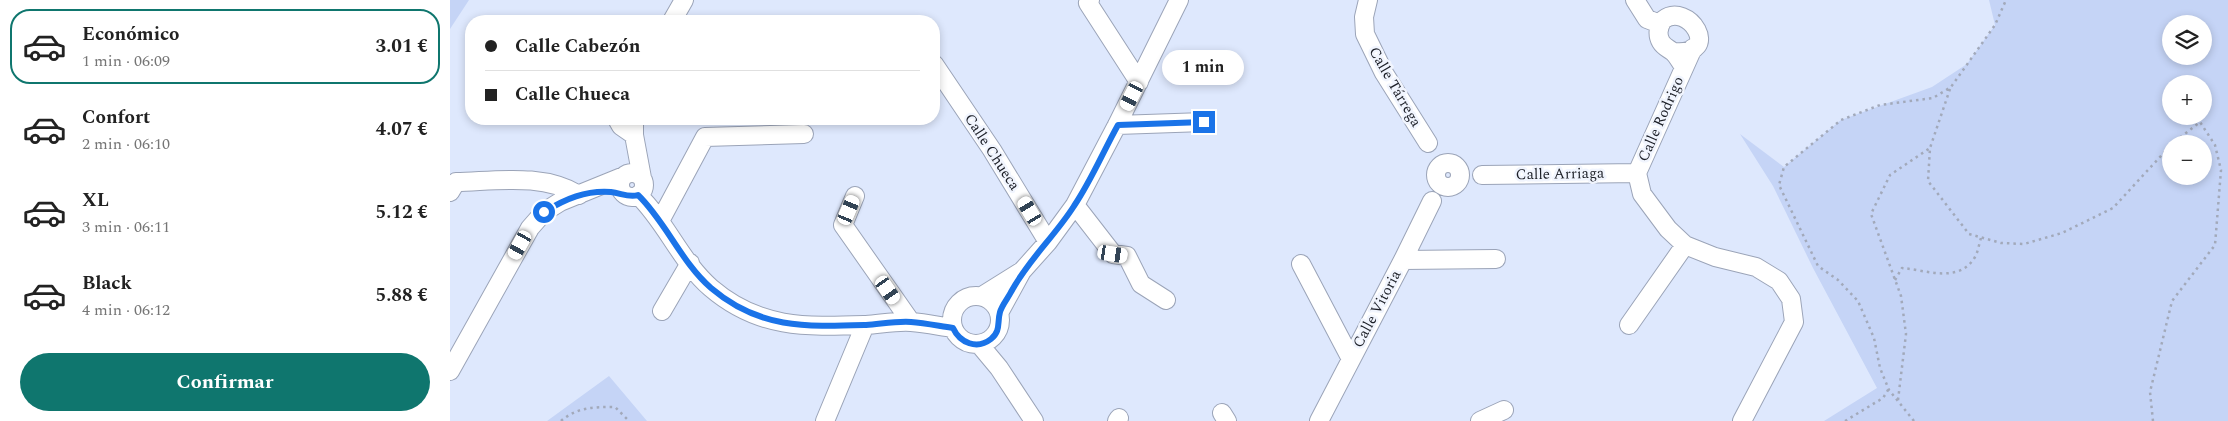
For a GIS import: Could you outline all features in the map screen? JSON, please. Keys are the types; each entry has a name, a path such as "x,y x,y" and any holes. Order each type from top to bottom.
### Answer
{"street":[{"path":"675,15 684,0"},
{"path":"1090,0 1088,3 1139,82"},
{"path":"910,322 955,307 966,297 982,296 1022,270 1048,242 1075,205 1118,125 1179,0"},
{"name":"Calle Tárrega","path":"1368,0 1364,17 1365,34 1384,72 1448,175"},
{"path":"1635,0 1647,19 1660,24"},
{"name":"Calle Rodrigo","path":"1693,48 1681,53 1666,48 1660,41 1658,33 1660,24 1665,17 1673,12 1688,14 1699,26 1698,41 1684,67 1637,173 1642,194 1668,229 1685,244 1715,257 1756,267 1779,281 1791,299 1794,322 1742,421"},
{"name":"Calle Rodrigo","path":"1674,52 1684,67"},
{"name":"Calle Chueca","path":"940,73 992,150 1048,242"},
{"path":"1118,125 1204,122"},
{"path":"620,125 634,134 639,191 690,263 717,292 736,305 767,320 795,326 910,322 953,328"},
{"path":"450,192 456,182 539,180 583,193 639,191 705,137 804,134"},
{"name":"Calle Arriaga","path":"1448,175 1637,173"},
{"name":"Calle Vitoria","path":"1318,421 1404,260 1432,201 1448,175"},
{"path":"452,366 530,228 544,212 583,193"},
{"path":"855,196 843,224 910,322"},
{"path":"1075,205 1113,254 1128,256 1141,284 1166,300"},
{"path":"1629,325 1685,244"},
{"name":"Calle Vitoria","path":"1404,260 1496,259"},
{"path":"662,310 690,263"},
{"name":"Calle Vitoria","path":"1301,264 1351,359"},
{"path":"955,307 951,321 960,339 978,344 986,342 1000,327 1000,313 1022,270"},
{"path":"982,296 990,300 1000,313"},
{"path":"825,421 865,325"},
{"path":"996,333 1000,368"},
{"path":"978,344 1000,368 1034,421"},
{"path":"1480,421 1504,410"}],"path":[{"path":"2006,0 1995,25 1951,87 1930,148 1928,181 1969,234 2001,243 2024,244 2062,233 2113,208 2162,155"},
{"path":"1914,421 1889,390 1880,368 1874,338 1858,301 1838,280 1818,266 1779,185 1784,167 1841,120 1880,105 1933,98 1951,87"},
{"path":"2183,135 2200,122 2208,135"},
{"path":"2153,421 2150,392 2172,301 2215,246 2221,170 2215,145 2212,140"},
{"path":"1897,401 1906,334 1901,296 1871,214 1890,176 1930,148"},
{"path":"1895,280 1902,268 1942,274 1961,272 1974,258 1981,238"},
{"path":"1845,421 1883,398 1889,390"},
{"path":"561,421 568,415 588,407 615,408 630,421"}],"shaded area":[{"path":"450,0 469,0 450,29"},
{"path":"1989,0 2228,0 2228,421 1824,421 1877,388 1813,268 1773,186 1740,134 1784,167 1841,120 1932,87 1967,64 1995,25"},
{"path":"609,376 647,421 547,421"}],"route":[{"path":"544,212 560,202 586,192 610,192 629,196 638,195 651,207 690,263 710,287 736,305 767,320 795,326 910,322 953,328 960,339 972,344 978,344 992,339 1000,327 1000,313 1022,270 1048,242 1075,205 1118,125 1204,122"}]}
